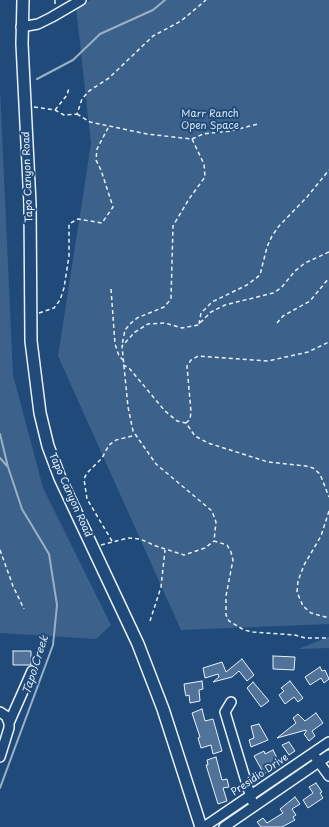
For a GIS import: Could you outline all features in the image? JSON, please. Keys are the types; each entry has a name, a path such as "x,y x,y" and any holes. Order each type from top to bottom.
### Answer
{"main road":[{"name":"Tapo Canyon Road","path":"23,0 22,27 30,204 31,341 36,393 47,439 63,484 94,547 138,644 163,709 203,827"}],"street":[{"path":"22,27 38,24 81,0"},
{"path":"0,757 9,728 9,723 32,671"},
{"path":"231,702 225,712 249,796 255,806"},
{"path":"0,712 6,716 9,723"},
{"name":"Presidio Drive","path":"203,827 329,742"},
{"path":"313,753 329,776"},
{"path":"224,827 329,755"}],"path":[{"path":"77,114 82,99 89,91 109,78 153,36 181,20 206,0"},
{"path":"55,110 67,95 69,88"},
{"path":"25,107 55,110 64,115 77,114 90,122 147,134 192,139 203,134 231,131 258,124"},
{"path":"31,314 54,308 60,300 64,288 69,256 70,224 78,219 102,223 113,207 101,170 96,160 97,149 109,126"},
{"path":"192,139 204,164 205,177 189,199 173,226 171,299 164,307 137,318 125,330 122,346 123,365 130,422 136,435 156,464 212,510 216,522 214,541"},
{"path":"198,325 201,313 212,302 247,285 260,275 267,247 279,226 307,197 329,170"},
{"path":"122,346 135,332 148,324 165,323 182,328 198,325 211,312 225,305 272,293 281,288 295,270 305,263 329,252"},
{"path":"277,323 282,316 310,301 329,278"},
{"path":"111,289 115,344 119,356 123,360"},
{"path":"186,423 190,419 191,412 187,366 191,360 198,356 268,361 308,352 329,342"},
{"path":"123,365 129,368 165,411 177,421 186,423 195,436 213,444 268,462 313,468 320,474 329,497"},
{"path":"112,541 87,499 84,480 87,473 102,458 110,445 116,440 136,435"},
{"path":"329,511 321,536 304,565 298,580 297,592 303,606 312,613 329,618"},
{"path":"94,547 128,538 140,539 165,550 184,555 192,553 214,541 227,544 233,560 226,596 226,610 230,621 233,624 244,630 254,632 295,635 305,638 329,638"},
{"path":"0,550 12,586 24,609"},
{"path":"150,621 161,588 165,550"}],"green space":[{"name":"Marr Ranch Open Space","path":"91,0 329,0 329,624 181,630 58,356 91,144 76,7"},
{"path":"0,90 13,375 43,488 111,625 96,639 0,633"},
{"path":"329,637 329,648 298,649"}],"building":[{"path":"13,651 31,651 31,665 13,665"},
{"path":"273,656 295,657 294,670 273,669"},
{"path":"242,659 254,675 247,681 239,671 232,677 213,682 219,677 218,674 205,678 203,668 222,662 226,672"},
{"path":"320,667 322,671 325,670 329,679 324,683 321,678 310,685 305,677"},
{"path":"202,681 203,689 199,690 200,701 190,703 189,695 186,696 184,684"},
{"path":"290,681 303,698 298,702 294,697 285,704 279,695 284,691 281,688"},
{"path":"253,682 269,701 261,707 247,688"},
{"path":"202,709 205,721 213,719 222,751 213,754 211,745 201,748 198,738 200,737 192,713"},
{"path":"316,713 323,723 312,731 315,736 309,741 304,734 306,730 277,738 296,723 293,718 298,714 305,721"},
{"path":"259,724 268,740 251,747 249,740 254,738 251,726"},
{"path":"289,742 295,751 289,755 282,745"},
{"path":"273,750 279,762 271,766 272,769 264,774 254,756 264,751 265,754"},
{"path":"216,757 222,780 227,779 229,787 223,788 227,801 218,804 206,765 208,765 207,760"},
{"path":"316,783 322,792 320,793 323,798 308,808 303,800 313,793 309,787"},
{"path":"295,797 300,804 292,809 296,815 293,817 295,820 282,827 261,827 257,822 263,818 267,823 283,813 280,809"}],"waterway":[{"path":"37,79 73,60 100,34 153,10 165,0"},
{"name":"Tapo Creek","path":"0,434 8,467 22,509 49,554 57,605 53,645 0,788"},
{"name":"Tapo Creek","path":"0,458 7,466"}]}
